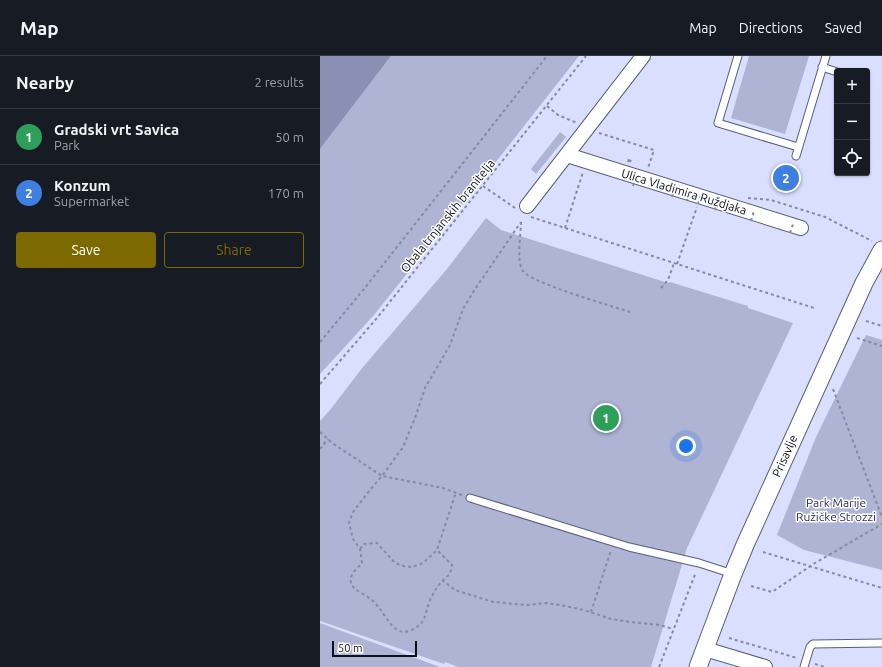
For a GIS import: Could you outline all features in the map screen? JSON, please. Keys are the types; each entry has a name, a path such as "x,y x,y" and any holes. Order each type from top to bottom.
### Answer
{"street":[{"path":"524,213 643,56"},
{"name":"Ulica Vladimira Ruždjaka","path":"567,155 777,217 795,228"},
{"name":"Prisavlje","path":"698,667 733,574 854,304 878,268 877,245"},
{"path":"705,649 765,667"}],"lane":[{"path":"738,56 718,123 798,147"},
{"path":"796,156 826,56"},
{"path":"822,67 834,71"},
{"path":"470,498 614,542 699,563 733,574"},
{"path":"805,664 810,647 813,644 882,643"}],"path":[{"path":"320,342 364,289 547,56"},
{"name":"Obala trnjanskih branitelja","path":"320,384 377,318 586,56"},
{"path":"547,106 558,115 581,125"},
{"path":"597,132 654,150 647,171"},
{"path":"565,228 584,167"},
{"path":"633,186 637,175"},
{"path":"483,186 524,213 540,221 814,308"},
{"path":"672,197 675,187"},
{"path":"687,200 690,191"},
{"path":"661,288 668,280 676,264 701,195"},
{"path":"743,197 768,200 825,217 877,245"},
{"path":"715,210 718,200"},
{"path":"767,204 768,200"},
{"path":"751,221 754,211"},
{"path":"437,550 452,565 450,574 442,580 436,588 425,617 419,626 407,632 398,630 390,624 380,607 368,596 354,588 351,584 353,572 362,563 360,548 353,539 349,523 353,512 403,447 425,388 450,345 463,309 521,222 524,213"},
{"path":"521,222 520,261 523,271 530,277 552,287 630,312"},
{"path":"866,321 882,326"},
{"path":"857,338 882,346"},
{"path":"833,389 882,517"},
{"path":"320,432 345,452 382,476 443,488 470,498"},
{"path":"320,449 328,439"},
{"path":"360,548 364,544 377,544 395,562 404,566 412,567 423,563 437,550 456,492"},
{"path":"751,586 772,592 810,566 882,524"},
{"path":"591,612 614,542"},
{"path":"763,552 882,588"},
{"path":"659,667 699,563"},
{"path":"442,580 455,590 493,602 527,605 546,603 591,612 612,619 660,625 673,629"},
{"path":"729,638 805,664 825,667"}],"green space":[{"path":"391,56 579,56 374,315 320,374 320,149"},
{"path":"749,56 809,56 785,134 731,118"},
{"path":"560,132 566,137 536,174 531,169"},
{"path":"486,218 501,230 668,283 670,282 748,306 748,308 793,323 687,548 651,667 458,667 445,662 444,664 320,621 320,421 363,367 447,269"},
{"name":"Park Marije Ružičke Strozzi","path":"866,335 882,340 882,570 804,550 777,535 816,437"},
{"path":"320,623 440,667 320,667"}],"shaded area":[{"path":"320,56 391,56 320,149"}],"place":[{"name":"Konzum","path":"786,178"},
{"name":"Gradski vrt Savica","path":"606,418"}]}
